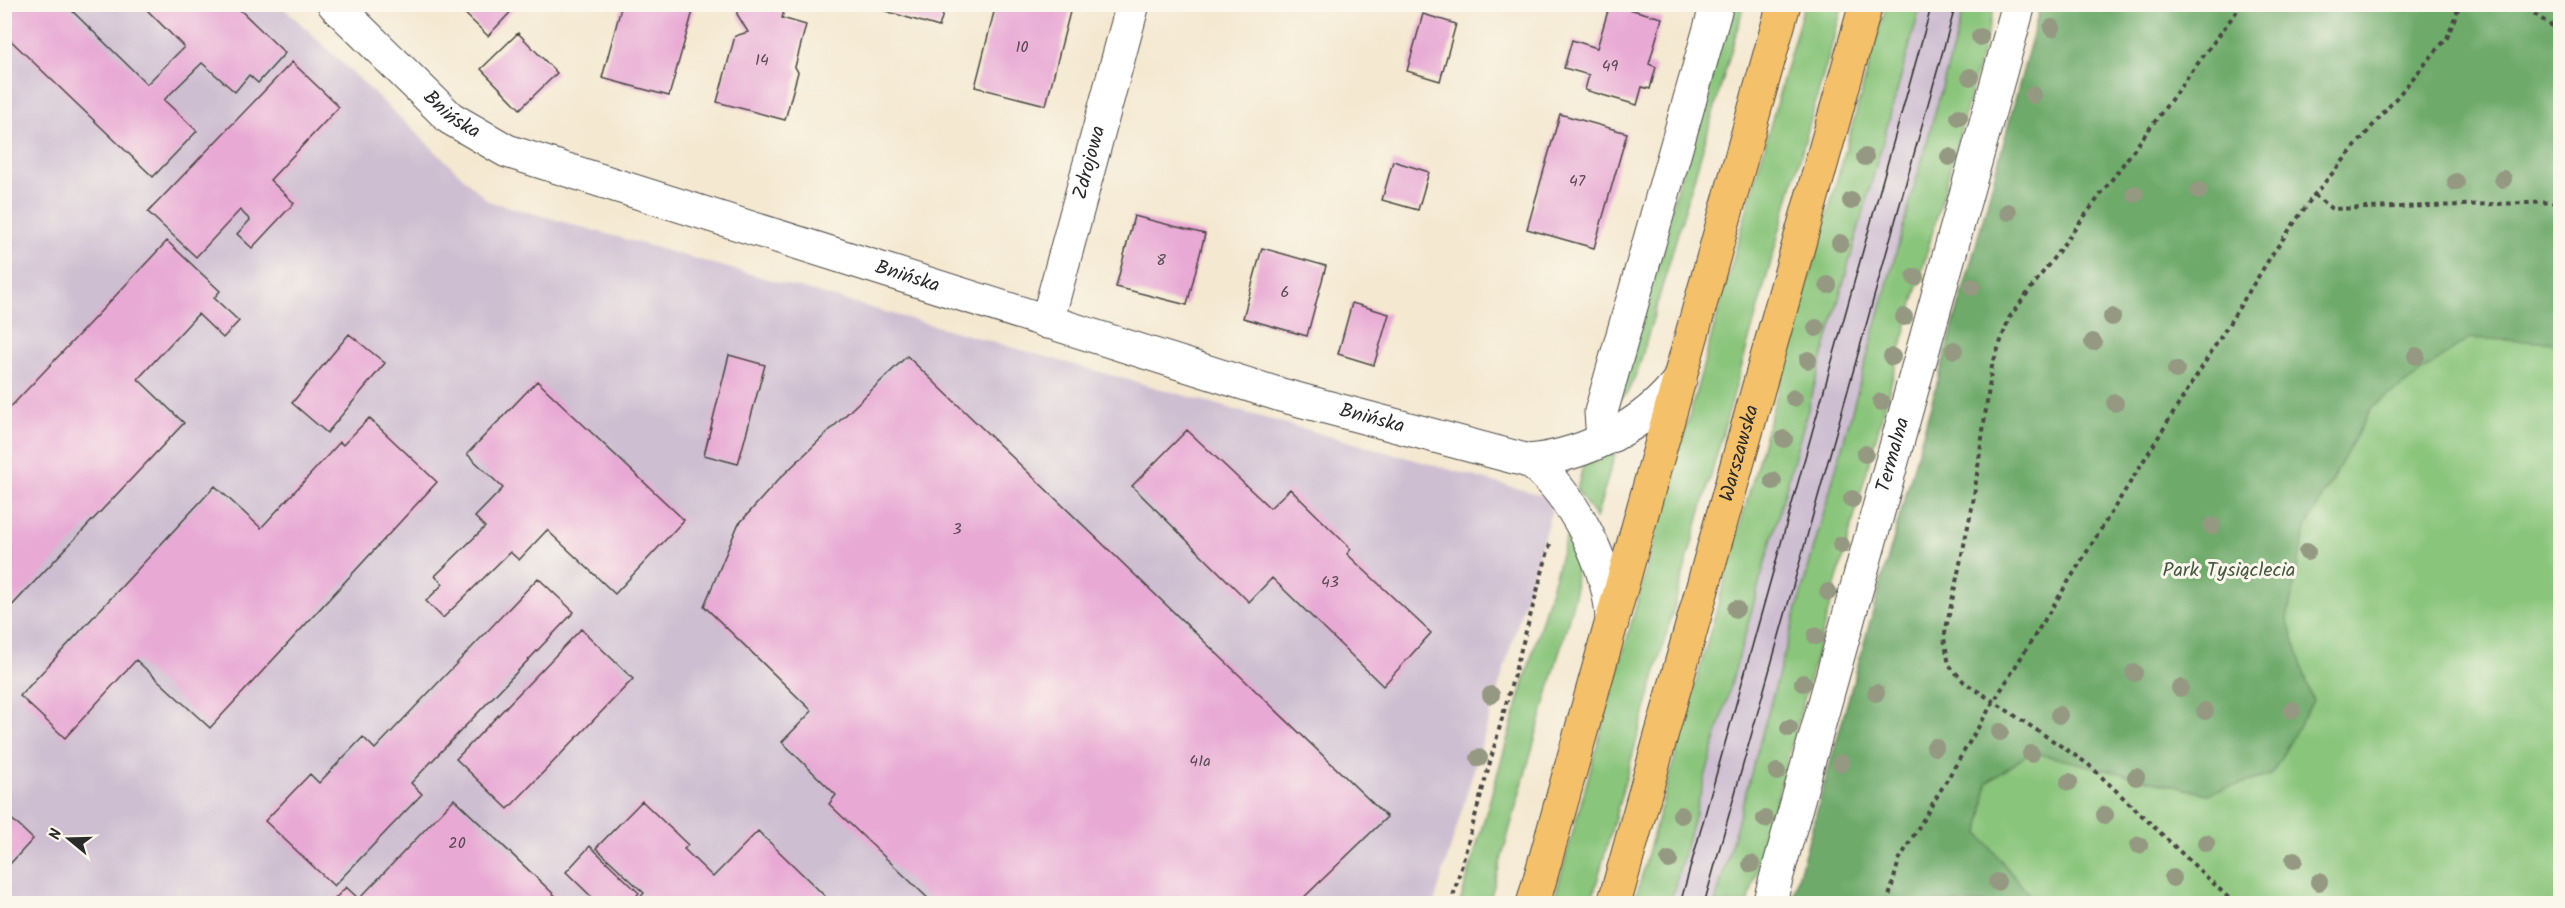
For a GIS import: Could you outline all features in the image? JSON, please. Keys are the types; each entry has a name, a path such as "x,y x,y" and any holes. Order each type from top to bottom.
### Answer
{"main road":[{"path":"1533,903 1784,4"},
{"name":"Warszawska","path":"1614,903 1866,4"}],"street":[{"name":"Bnińska","path":"334,4 450,118 507,151 1281,395 1529,461 1543,472 1561,493 1589,539 1603,568 1609,588 1612,624"},
{"name":"Zdrojowa","path":"1047,322 1133,4"},
{"path":"1603,439 1601,412 1717,4"},
{"name":"Termalna","path":"1769,903 2019,4"},
{"name":"Bnińska","path":"1529,461 1565,453 1603,439 1644,416 1667,396 1680,379"}],"path":[{"path":"2235,903 2088,764 1964,682 1949,665 1944,638 1973,503 1992,366 2009,318 2242,4"},
{"path":"1887,903 1899,860 2273,253 2314,195 2447,38 2460,4"},
{"path":"2519,4 2560,31"},
{"path":"2314,195 2332,209 2560,202"},
{"path":"1451,903 1557,517 1561,493"}],"shaded area":[{"path":"5,5 281,5 488,201 1555,499 1434,903 5,904"},
{"path":"1921,5 1965,5 1715,903 1670,904"}],"green space":[{"name":"Park Tysiąclecia","path":"2041,4 2560,5 2560,343 2470,338 2372,407 2306,527 2287,619 2313,701 2271,775 2207,794 2031,752 1987,783 1979,834 2036,903 1791,903 1976,245"},
{"path":"1729,5 1744,5 1638,370 1627,393 1615,405"},
{"path":"1804,5 1843,5 1591,903 1553,903"},
{"path":"1886,5 1921,5 1670,903 1634,903"},
{"path":"1965,5 1995,5 1748,903 1715,903"},
{"name":"Park Tysiąclecia","path":"2041,5 2560,5 2560,903 1791,904"},
{"path":"1614,451 1596,518 1577,490 1584,462"},
{"path":"1567,534 1576,561 1575,596 1489,903 1460,903"}],"building":[{"path":"4,4 65,4 147,84 184,47 141,4 234,4 285,53 258,83 249,75 235,92 202,63 164,100 197,131 153,177 4,34"},
{"path":"455,4 518,4 488,36"},
{"path":"622,4 695,4 669,96 602,78"},
{"path":"737,4 762,4 784,11 782,18 806,25 795,67 798,72 785,120 717,102 735,36 748,32 737,14"},
{"path":"862,4 946,4 939,27"},
{"path":"996,4 1057,4 1071,8 1046,105 975,87"},
{"path":"1610,4 1662,18 1649,64 1656,67 1650,89 1642,87 1637,105 1585,90 1589,75 1564,68 1572,40 1597,48"},
{"path":"1423,14 1456,24 1440,81 1407,71"},
{"path":"518,33 557,73 520,109 481,69"},
{"path":"292,62 339,107 270,180 294,203 252,248 237,234 250,220 240,210 196,257 148,212"},
{"path":"1560,114 1627,133 1594,248 1527,229"},
{"path":"1393,161 1429,172 1418,210 1382,200"},
{"path":"1134,216 1205,234 1187,305 1116,287"},
{"path":"167,241 220,291 214,298 239,321 223,338 198,314 138,379 184,423 4,614 4,414"},
{"path":"1262,248 1326,266 1307,336 1243,318"},
{"path":"1352,303 1389,314 1374,365 1338,354"},
{"path":"349,334 385,363 327,433 292,403"},
{"path":"729,355 765,365 738,464 704,455"},
{"path":"907,356 1387,817 1297,904 934,904 829,804 836,795 782,742 812,711 704,606 738,525 778,480"},
{"path":"537,381 684,520 615,594 547,530 519,560 510,552 443,618 426,601 443,584 435,576 485,527 475,517 503,488 467,454"},
{"path":"369,418 437,482 210,728 136,660 65,738 20,696 215,486 261,528 340,442 343,445"},
{"path":"1187,430 1270,508 1290,489 1351,549 1347,554 1431,633 1383,686 1272,578 1249,602 1132,486"},
{"path":"538,578 574,612 411,783 422,794 334,886 265,821 310,774 319,783 363,737 375,749"},
{"path":"581,629 633,679 508,809 456,759"},
{"path":"454,799 564,904 330,904 346,887 359,899"},
{"path":"642,801 688,845 684,849 713,877 758,831 833,904 634,904 644,893 596,848"},
{"path":"4,812 33,839 9,865 4,861"},
{"path":"590,846 639,893 629,904 599,904 566,872"}],"tram line":[{"path":"1680,904 1932,4"},
{"path":"1704,904 1956,4"}]}
